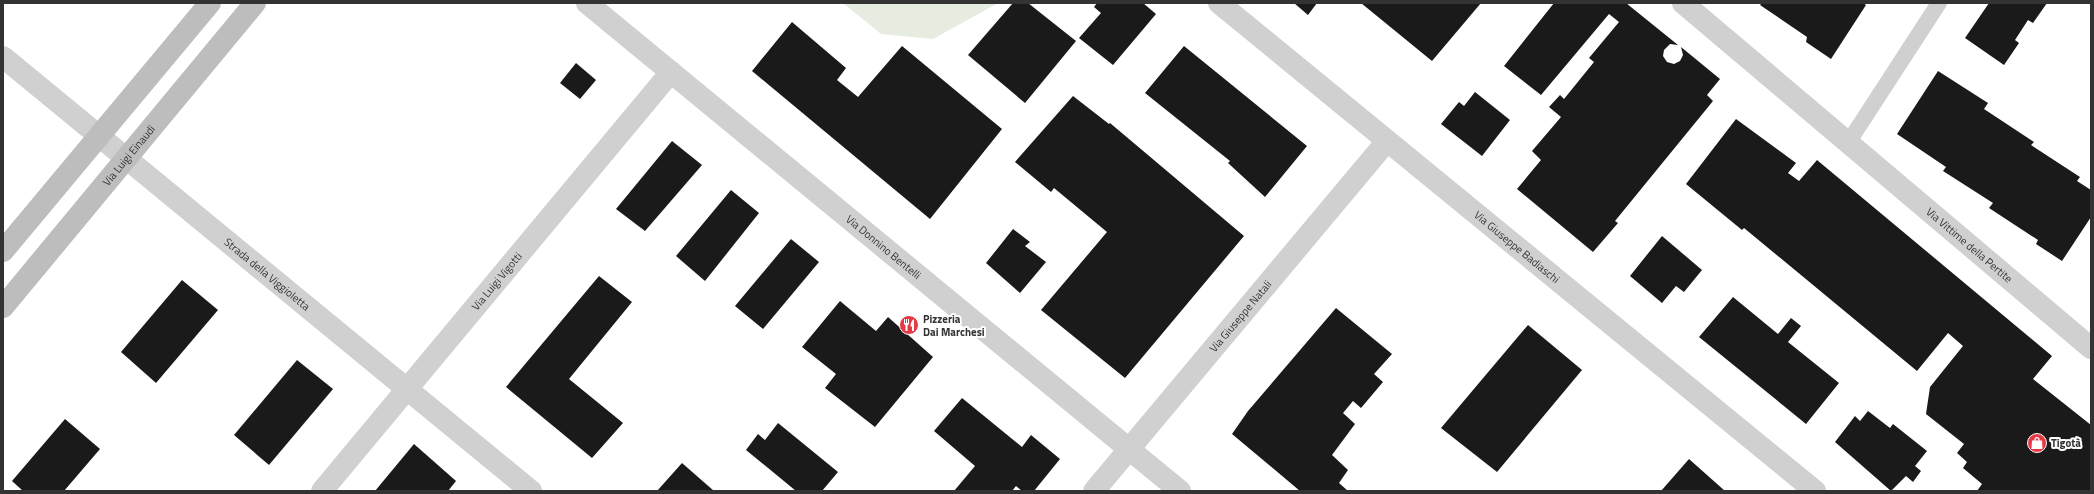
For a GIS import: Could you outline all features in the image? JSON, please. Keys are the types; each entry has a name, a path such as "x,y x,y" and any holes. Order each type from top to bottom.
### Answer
{"main road":[{"path":"3,251 210,3"},
{"name":"Via Luigi Einaudi","path":"3,307 255,3"}],"street":[{"name":"Via Donnino Bentelli","path":"587,3 1180,491"},
{"name":"Via Giuseppe Badiaschi","path":"1219,3 1815,491"},
{"name":"Via Vittime della Pertite","path":"1683,3 2091,348"},
{"name":"Strada della Viggioletta","path":"3,57 530,491"},
{"name":"Via Luigi Vigotti","path":"322,491 671,72"},
{"name":"Via Giuseppe Natali","path":"1094,491 1387,141"}],"lane":[{"path":"1848,143 1939,3"}],"shaded area":[{"path":"843,3 998,3 933,39 881,34"}],"building":[{"path":"1013,3 1028,3 1076,41 1025,103 968,55"},
{"path":"1097,3 1143,3 1156,14 1113,65 1079,38 1101,13 1094,7"},
{"path":"1294,3 1317,3 1308,15"},
{"path":"1361,3 1481,3 1432,61"},
{"path":"1554,3 1626,3 1678,45 1670,44 1664,50 1663,56 1667,62 1674,64 1680,61 1683,55 1681,47 1720,79 1707,95 1713,101 1615,221 1618,223 1593,252 1517,189 1541,160 1532,151 1561,117 1549,107 1560,95 1564,99 1594,62 1589,58 1619,22 1609,14 1541,95 1504,66"},
{"path":"1762,3 1863,3 1866,5 1831,59 1806,42 1807,37 1760,5"},
{"path":"1989,3 2047,3 2033,23 2028,20 2015,40 2019,43 2004,65 1965,38"},
{"path":"792,22 846,68 837,80 858,97 902,46 1002,129 930,219 752,71"},
{"path":"1184,46 1307,146 1265,197 1228,163 1230,161 1145,93"},
{"path":"576,63 596,80 580,99 560,83"},
{"path":"1938,71 1988,103 1984,109 2034,142 2031,145 2080,177 2077,181 2091,190 2091,217 2062,261 2036,244 2038,240 1989,208 1993,203 1943,171 1946,167 1897,134"},
{"path":"1475,92 1510,120 1482,156 1441,124 1459,102 1464,106"},
{"path":"1073,96 1109,124 1110,123 1244,236 1125,378 1041,310 1107,232 1054,188 1051,192 1015,162"},
{"path":"1736,119 1796,163 1788,173 1799,181 1817,160 2052,356 2033,379 2091,425 2091,491 1977,491 1982,484 1963,468 1967,462 1957,453 1964,444 1926,414 1930,387 1963,346 1948,333 1917,371 1744,228 1742,230 1686,184"},
{"path":"672,141 702,165 645,231 616,209"},
{"path":"731,190 759,213 705,281 676,256"},
{"path":"1013,229 1030,242 1025,246 1046,262 1020,293 986,263"},
{"path":"1662,236 1702,270 1684,292 1676,286 1662,303 1630,276"},
{"path":"791,239 819,262 763,329 735,306"},
{"path":"599,276 632,302 569,379 623,423 592,458 506,387"},
{"path":"182,280 218,310 156,383 121,352"},
{"path":"1733,297 1778,334 1791,318 1801,326 1788,342 1839,383 1806,424 1699,337"},
{"path":"840,301 876,331 888,317 933,357 875,427 825,388 836,374 802,347"},
{"path":"1336,308 1392,354 1374,374 1383,382 1361,408 1353,401 1343,413 1355,424 1332,455 1348,470 1339,483 1348,491 1300,491 1232,434 1248,411"},
{"path":"1528,325 1582,370 1497,472 1441,428"},
{"path":"297,360 333,389 269,465 234,435"},
{"path":"962,398 1022,447 1031,435 1060,459 1034,491 1022,491 1016,486 1012,491 954,491 975,466 934,431"},
{"path":"1868,411 1890,428 1893,424 1927,451 1915,466 1921,471 1913,482 1906,476 1891,491 1835,442 1855,416 1860,421"},
{"path":"65,419 100,449 64,491 23,491 12,481"},
{"path":"778,423 838,472 822,491 796,491 746,450 758,434 765,440"},
{"path":"414,444 456,481 448,491 375,491"},
{"path":"1689,459 1725,491 1661,491"},
{"path":"682,463 714,491 657,491"}],"place":[{"name":"Pizzeria Dai Marchesi","path":"909,325"},
{"name":"Tigotà","path":"2037,443"}]}
